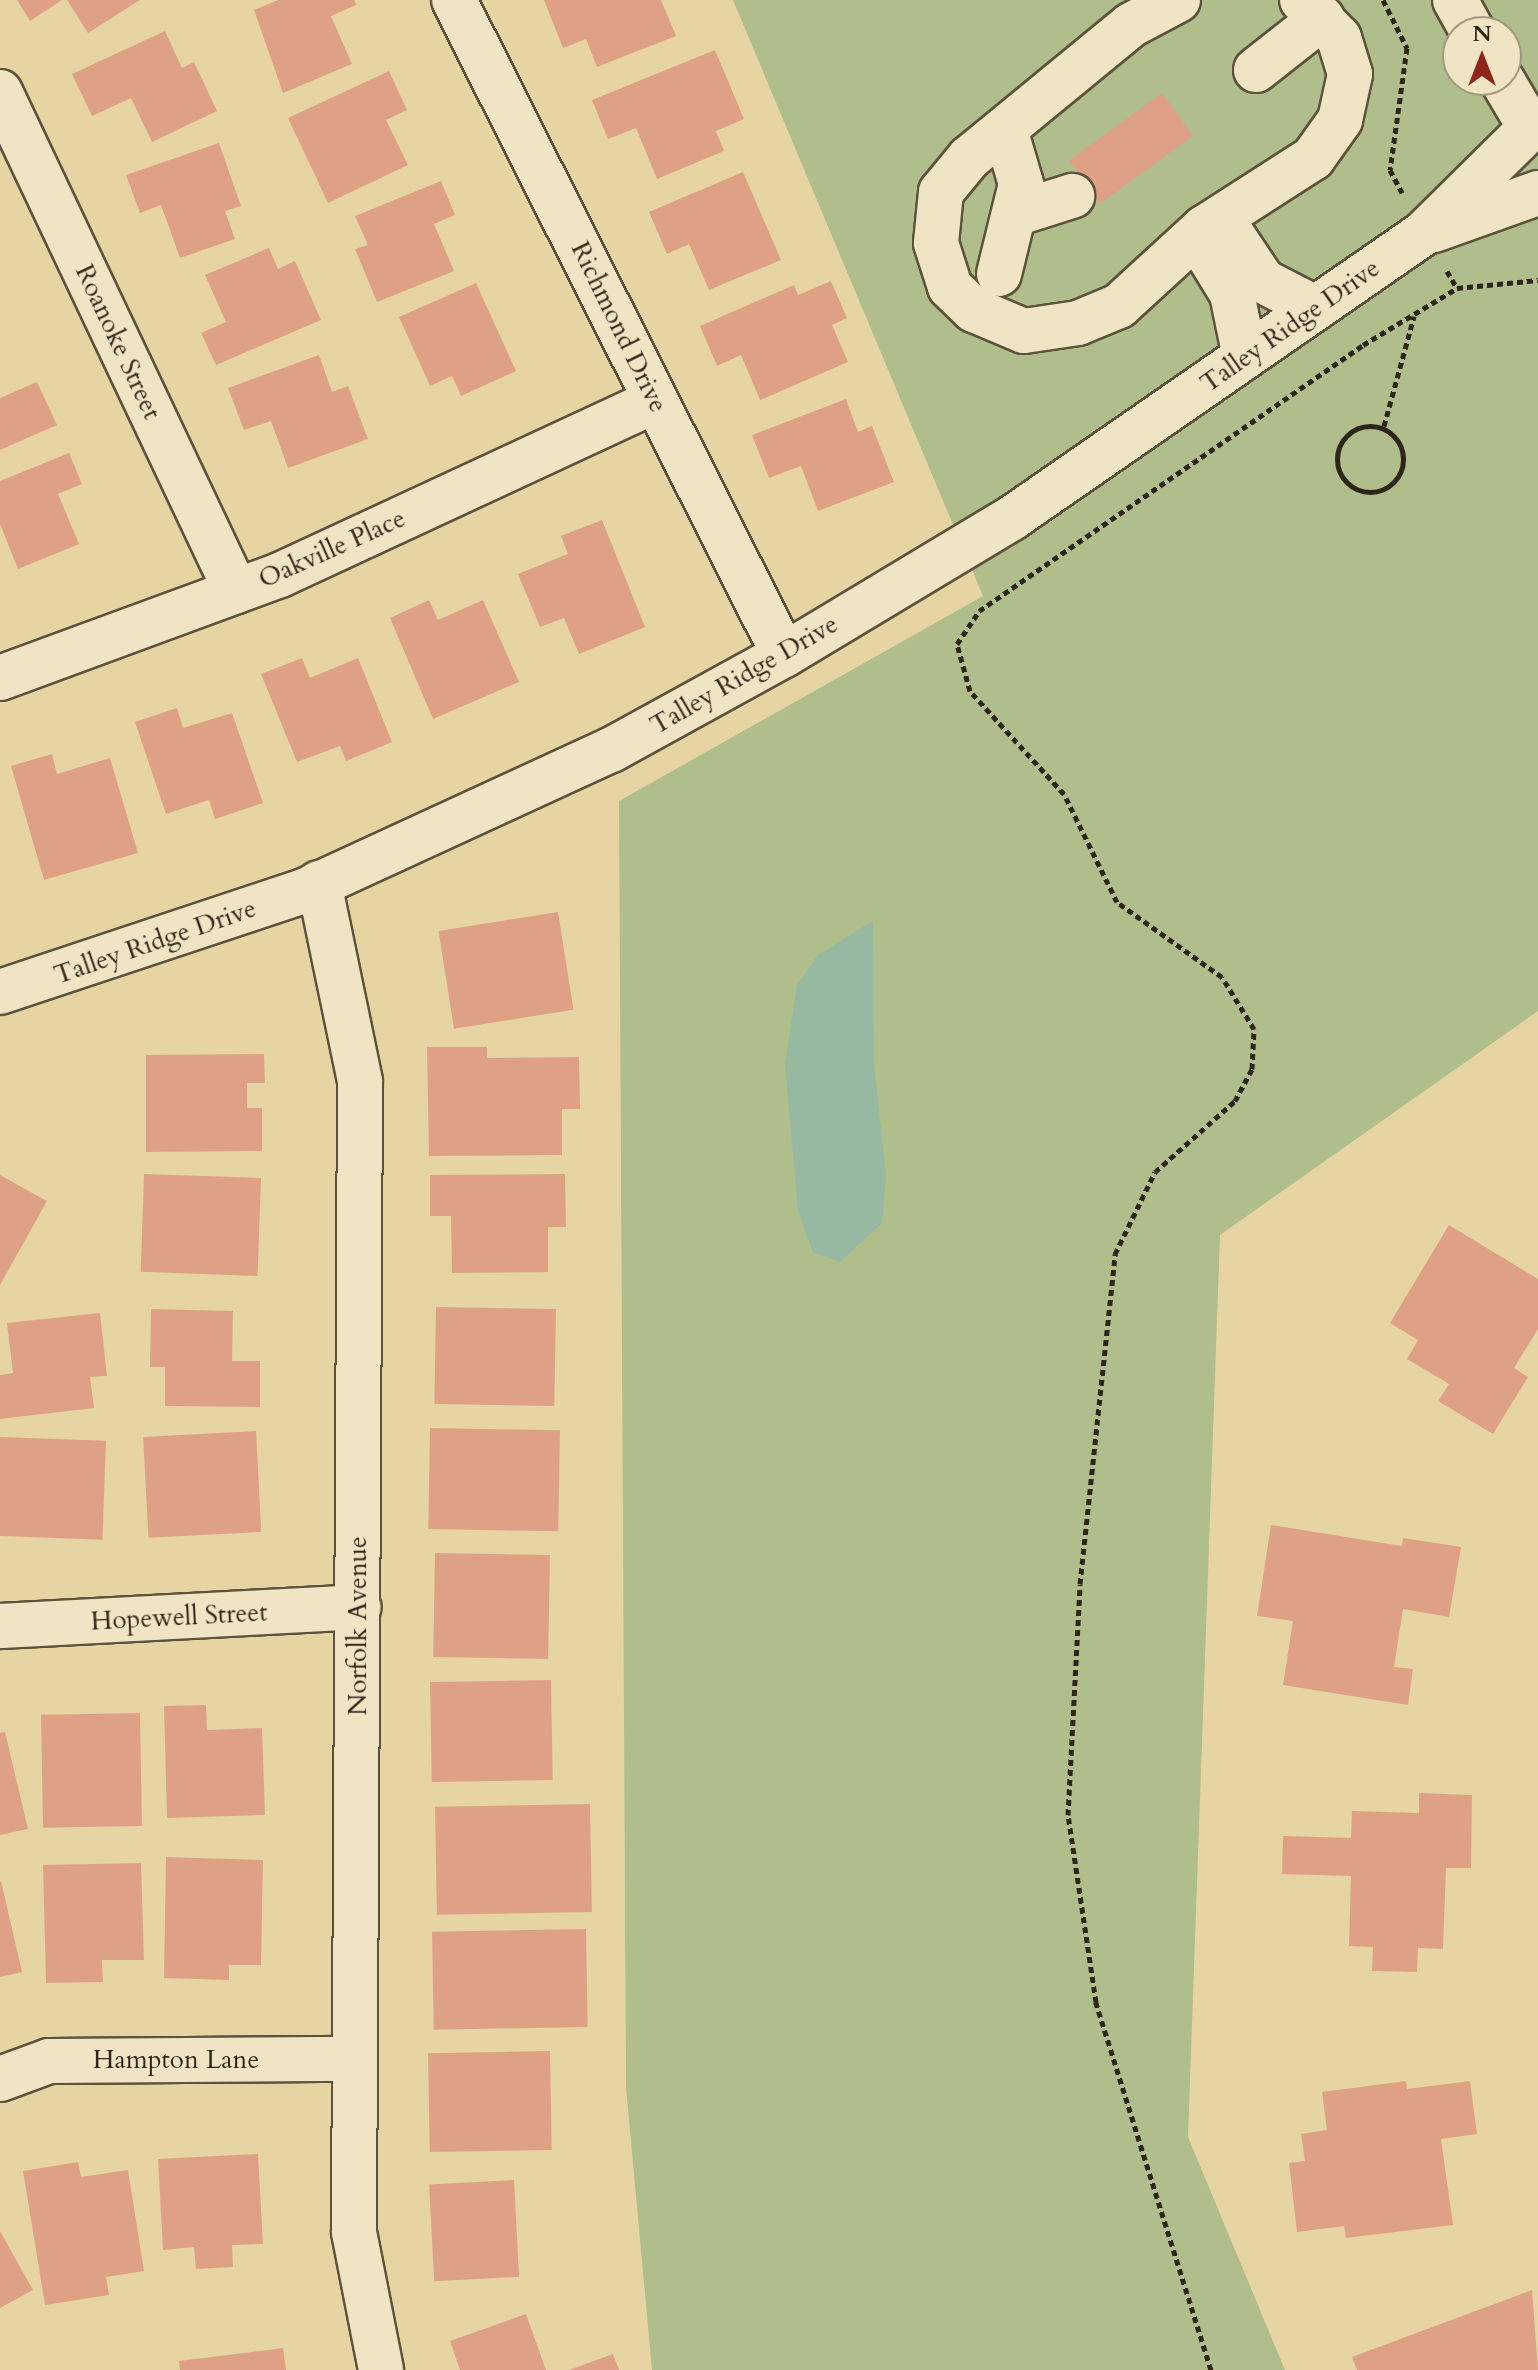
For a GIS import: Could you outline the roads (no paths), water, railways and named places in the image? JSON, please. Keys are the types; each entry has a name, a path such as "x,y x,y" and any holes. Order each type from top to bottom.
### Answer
{"street":[{"name":"Richmond Drive","path":"454,0 784,655"},
{"path":"1178,0 1131,25 1005,129 941,192 936,243 950,287 974,310 1024,331 1078,323 1119,306 1204,228 1313,158 1340,120 1350,74 1339,38 1312,9 1256,70"},
{"name":"Roanoke Street","path":"0,92 236,591"},
{"path":"1514,96 1534,123"},
{"name":"Talley Ridge Drive","path":"0,992 319,883 611,750 784,655 1012,518 1424,233 1534,123"},
{"path":"999,274 1018,213 1021,184 1005,129"},
{"name":"Talley Ridge Drive","path":"1424,233 1538,193"},
{"path":"1018,213 1072,196"},
{"path":"1204,228 1227,227 1263,281 1315,308"},
{"path":"1204,228 1202,245 1232,294 1245,357"},
{"name":"Oakville Place","path":"0,678 236,591 655,401"},
{"name":"Norfolk Avenue","path":"319,883 360,1081 354,2232 381,2370"},
{"name":"Hopewell Street","path":"0,1626 358,1607"},
{"name":"Hampton Lane","path":"0,2079 49,2061 355,2059"}]}
